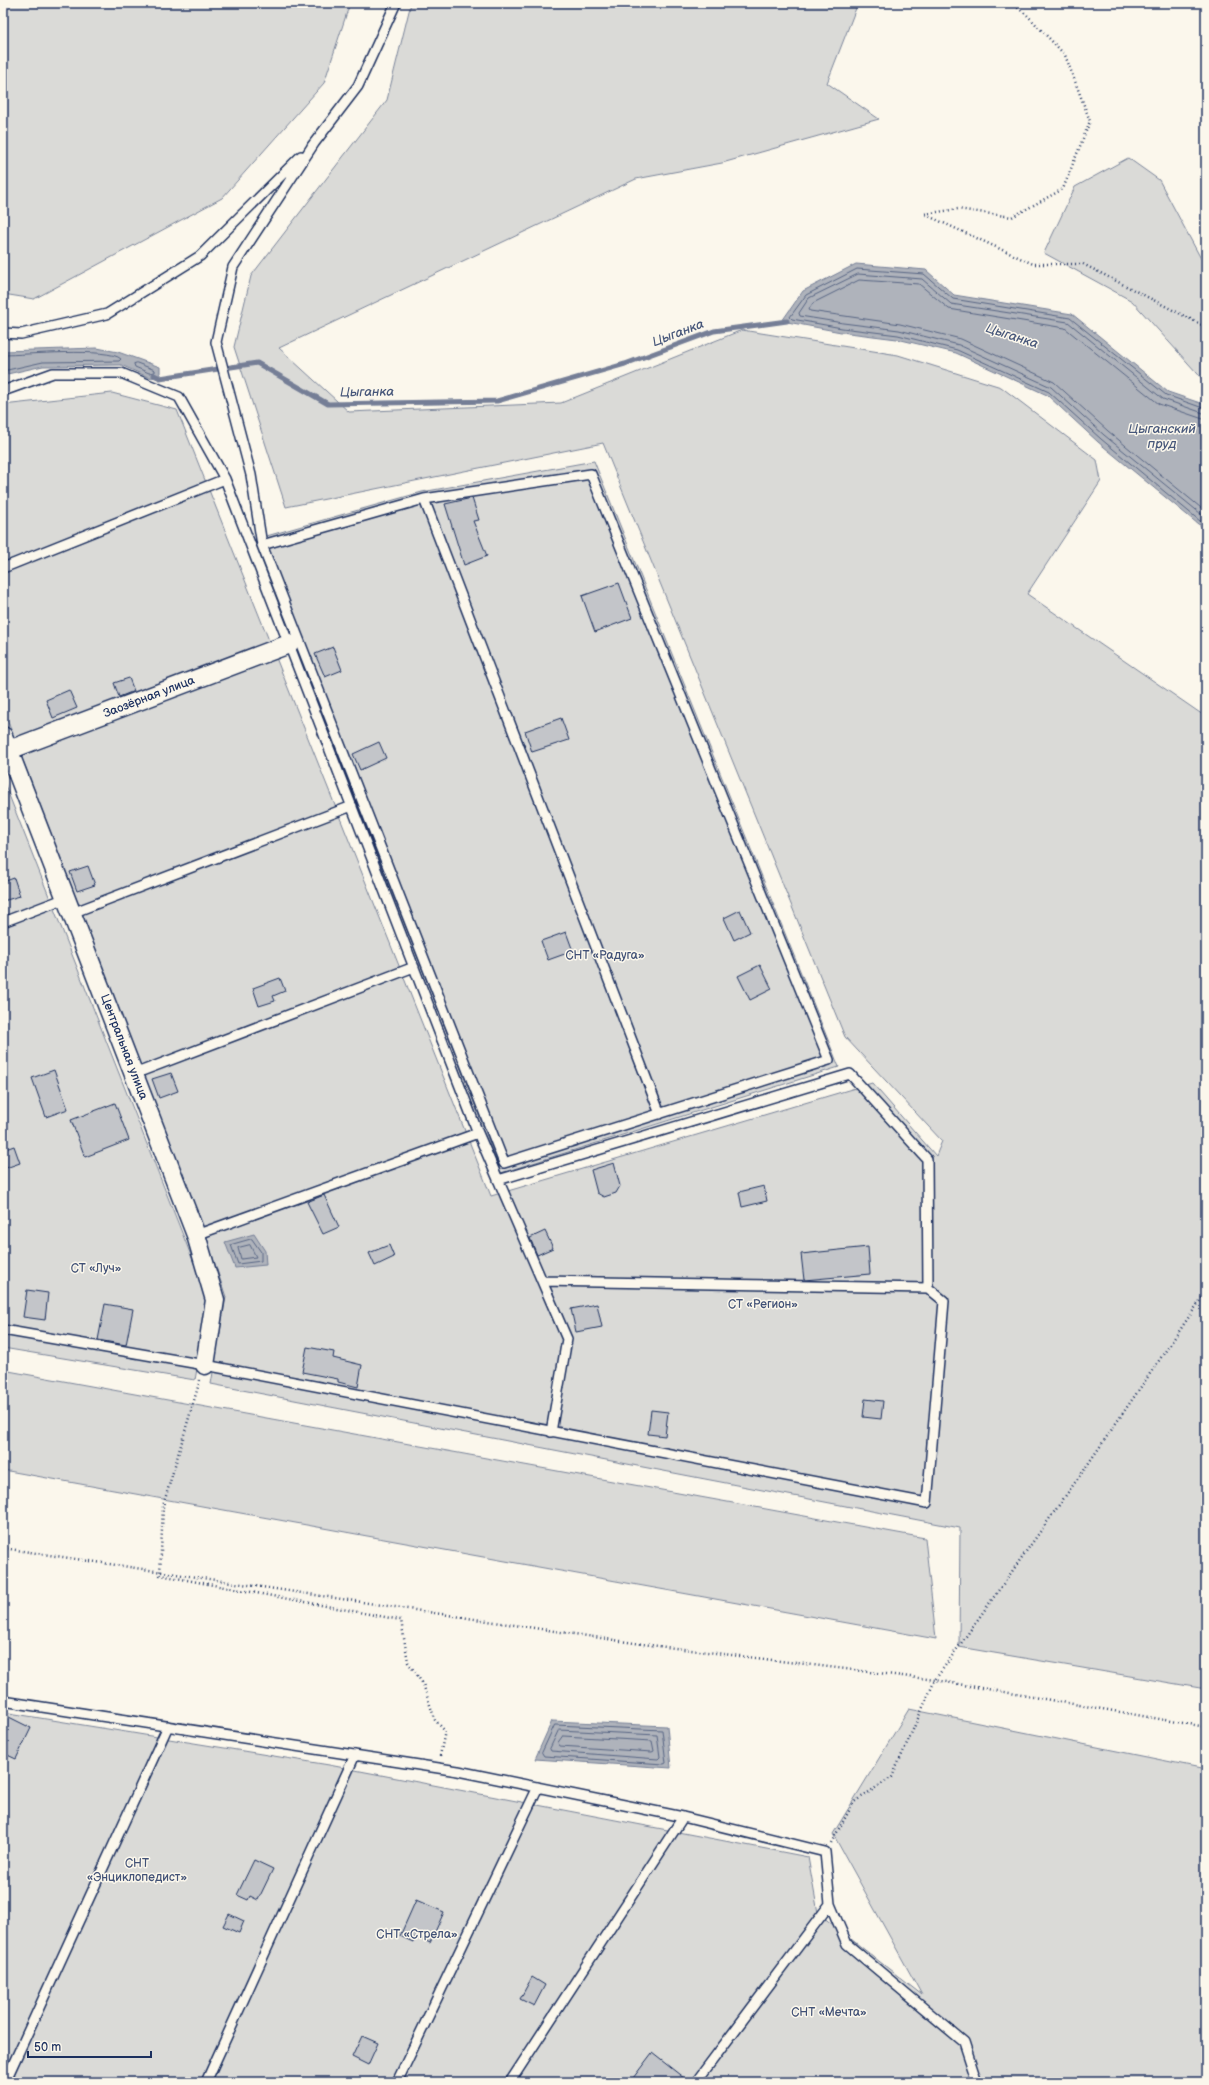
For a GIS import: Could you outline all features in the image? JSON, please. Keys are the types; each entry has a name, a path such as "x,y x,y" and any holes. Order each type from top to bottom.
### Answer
{"street":[{"name":"Заозёрная улица","path":"6,743 289,644"},
{"name":"Центральная улица","path":"6,743 196,1235 215,1300 205,1365"}],"lane":[{"path":"262,545 424,499 591,474 829,1060 504,1163 262,545 251,475 216,342 233,267 315,142 358,86 396,3"},
{"path":"3,333 21,334 107,314 200,256 315,142"},
{"path":"3,391 53,373 121,374 179,397 225,479 478,1133 567,1339 551,1432"},
{"path":"3,568 225,479"},
{"path":"424,499 660,1114"},
{"path":"3,922 69,906 352,806"},
{"path":"134,1074 414,967"},
{"path":"498,1180 850,1074 927,1159 928,1288"},
{"path":"196,1235 478,1133"},
{"path":"3,1330 205,1365 927,1503 944,1301 928,1288 542,1281"},
{"path":"3,1700 438,1768 683,1817 825,1852 830,1904 847,1944 964,2042 977,2082"},
{"path":"5,2082 168,1726"},
{"path":"206,2082 355,1755"},
{"path":"397,2082 538,1787"},
{"path":"510,2082 683,1817"},
{"path":"696,2082 830,1904"}],"path":[{"path":"1011,3 1026,14 1065,55 1090,121 1063,189 1012,217 958,209 924,214 1034,264 1083,264 1206,327"},
{"path":"825,1852 854,1802 892,1777 935,1680 1086,1467 1206,1292"},
{"path":"205,1365 163,1506 160,1575 401,1620 408,1662 423,1684 435,1720 445,1731 438,1768"},
{"path":"3,1548 634,1643 935,1680 1206,1727"}],"green space":[{"path":"3,3 350,3 324,83 222,198 34,299 3,294"},
{"name":"СТ «Регион»","path":"411,3 858,3 827,83 879,119 722,163 636,179 279,348 349,412 561,403 742,330 898,355 1001,387 1097,460 1101,481 1027,594 1206,717 1206,1689 959,1647 960,1528 211,1384 226,1297 201,1222 3,709 3,405 112,393 177,410 491,1196 872,1083 936,1156 942,1141 845,1037 603,443 286,507 234,347 251,276 387,100"},
{"path":"1128,158 1159,180 1206,268 1206,383 1132,301 1044,253 1075,187"},
{"name":"СНТ «Радуга»","path":"594,461 839,1067 501,1173 256,539 422,492"},
{"name":"СТ «Луч»","path":"3,780 209,1301 195,1380 3,1348"},
{"path":"3,1370 925,1538 936,1639 3,1470"},
{"path":"909,1709 1206,1769 1206,2082 3,2082 3,1712 329,1765 808,1857 818,1913 922,1995 833,1834"}],"water":[{"name":"Цыганский пруд","path":"856,264 926,270 954,295 1072,314 1168,392 1206,405 1206,528 1198,524 1098,442 1047,395 956,353 897,339 841,332 782,321 803,291"},
{"path":"97,348 118,352 160,367 160,378 148,377 121,365 43,366 3,375 3,351"},
{"path":"254,1234 265,1251 266,1265 235,1268 225,1242"},
{"path":"552,1721 667,1726 671,1768 535,1759"}],"building":[{"path":"472,498 479,520 473,521 487,556 464,565 445,504"},
{"path":"619,583 632,618 595,632 582,596"},
{"path":"333,647 342,670 325,677 315,654"},
{"path":"129,678 134,691 119,697 114,683"},
{"path":"69,690 77,708 53,718 46,700"},
{"path":"561,718 569,740 532,752 525,731"},
{"path":"379,742 386,758 360,770 353,754"},
{"path":"88,866 95,885 77,891 70,872"},
{"path":"14,878 20,896 3,901 3,882"},
{"path":"740,910 750,932 734,940 724,918"},
{"path":"566,932 573,951 548,960 541,941"},
{"path":"760,965 772,989 750,1000 738,976"},
{"path":"280,978 285,991 273,996 275,1001 259,1006 253,988"},
{"path":"54,1070 68,1109 46,1117 32,1078"},
{"path":"171,1073 178,1091 159,1098 152,1079"},
{"path":"115,1103 129,1140 85,1157 71,1120"},
{"path":"14,1146 20,1163 3,1169 3,1150"},
{"path":"614,1163 620,1186 616,1193 604,1197 597,1193 591,1170"},
{"path":"764,1186 767,1201 742,1207 739,1192"},
{"path":"324,1195 339,1227 323,1234 307,1202"},
{"path":"545,1231 553,1248 537,1255 530,1238"},
{"path":"389,1245 394,1257 375,1266 369,1253"},
{"path":"868,1247 870,1274 804,1280 801,1254"},
{"path":"27,1290 48,1293 45,1320 23,1317"},
{"path":"105,1304 133,1309 126,1345 98,1340"},
{"path":"597,1304 602,1327 576,1332 571,1309"},
{"path":"307,1347 334,1352 333,1358 362,1365 358,1387 338,1382 338,1379 302,1372"},
{"path":"865,1399 883,1401 881,1419 863,1417"},
{"path":"651,1410 668,1412 665,1436 648,1434"},
{"path":"3,1714 31,1728 16,1759 3,1753"},
{"path":"254,1860 273,1869 258,1900 250,1896 248,1900 237,1895"},
{"path":"416,1900 444,1912 430,1943 416,1936 413,1942 400,1936"},
{"path":"229,1914 244,1921 239,1933 223,1926"},
{"path":"532,1977 545,1985 534,2006 520,1999"},
{"path":"362,2036 378,2043 368,2065 352,2057"},
{"path":"652,2053 689,2082 630,2082"}],"waterway":[{"name":"Цыганка","path":"154,375 160,378 257,363 328,404 497,401 625,364 714,331 787,321"}],"park label":[{"name":"СНТ «Энциклопедист»","path":"137,1870"},
{"name":"СНТ «Стрела»","path":"417,1934"},
{"name":"СНТ «Мечта»","path":"829,2012"}]}
